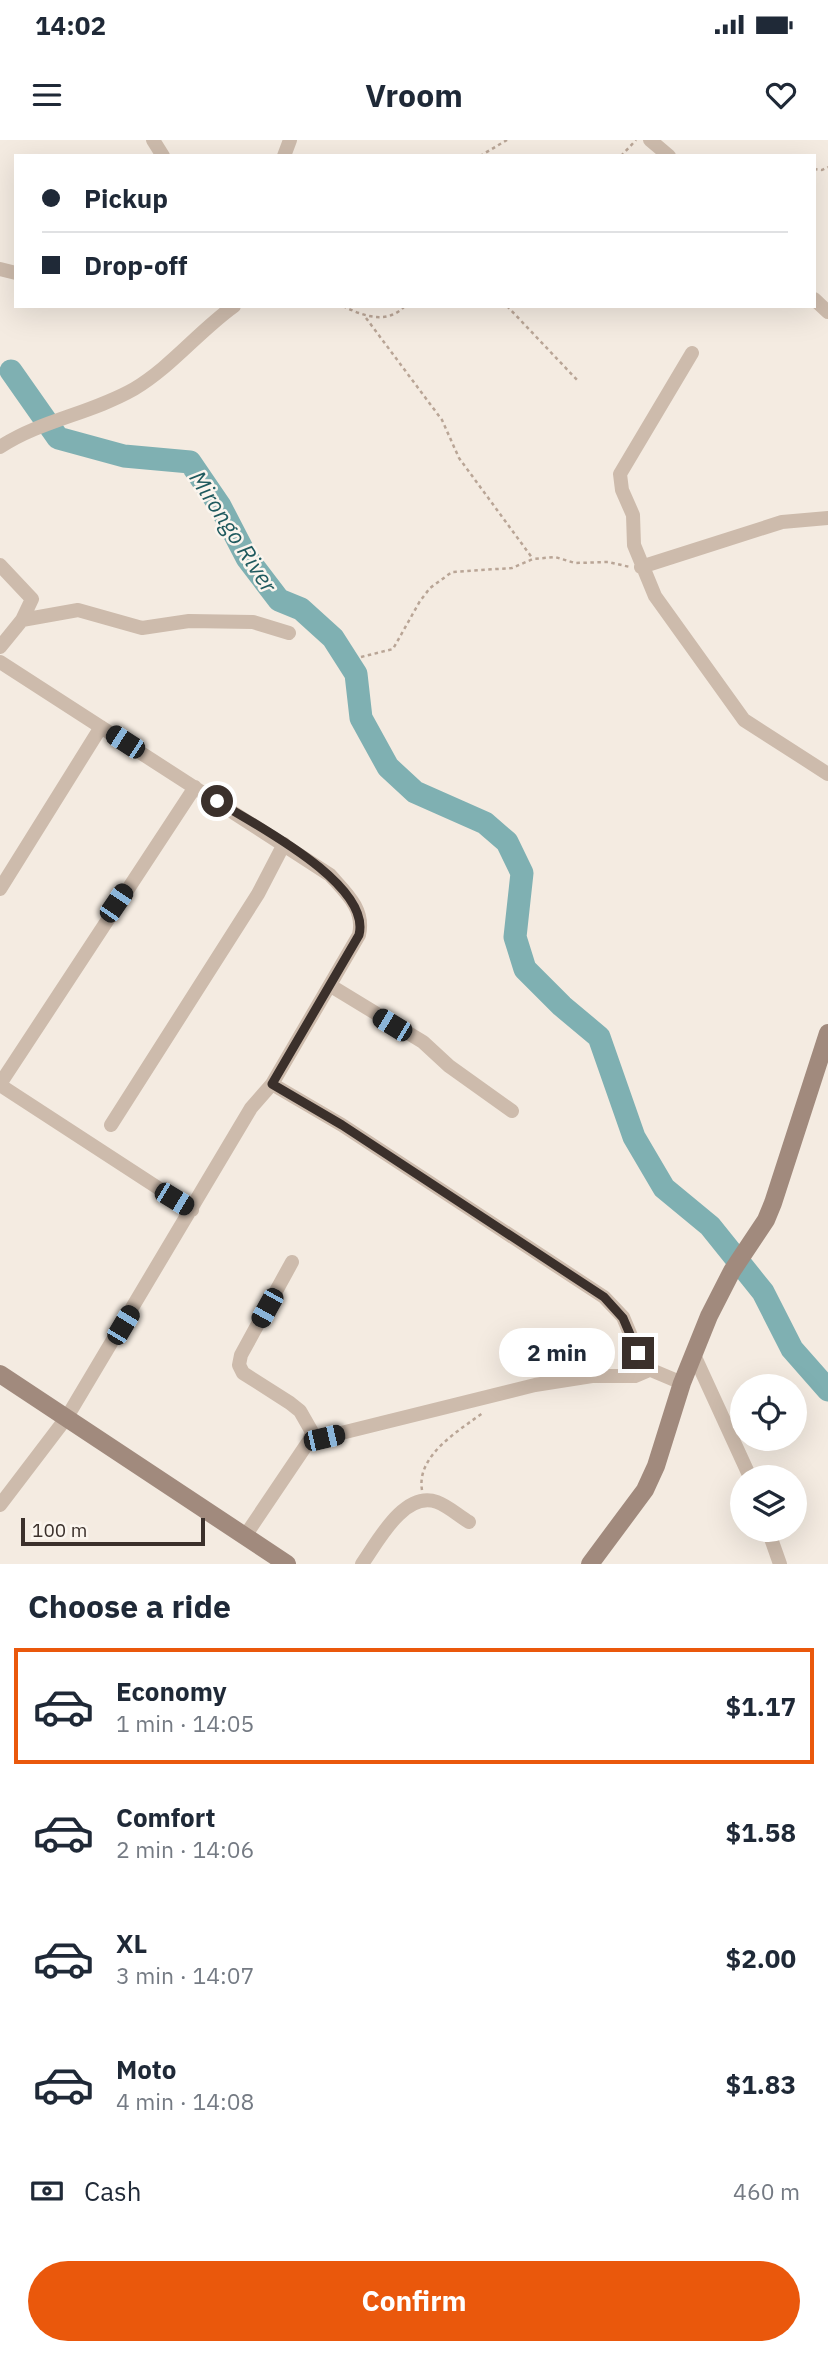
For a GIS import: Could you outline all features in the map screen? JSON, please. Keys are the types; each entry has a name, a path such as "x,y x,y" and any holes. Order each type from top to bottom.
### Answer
{"street":[{"path":"650,140 667,154"},
{"path":"0,447 32,428 87,412 141,385 232,308"},
{"path":"692,353 620,474 622,490 633,515 634,545 640,566 655,596 744,720 828,774"},
{"path":"640,566 782,522 828,518"},
{"path":"0,565 32,599 22,620 0,647"},
{"path":"22,620 59,611 78,610 142,628 189,621 253,622 289,633"},
{"path":"0,1505 67,1417 251,1108 272,1084 331,986 359,935 362,923 359,912 330,876 102,727 2,668"},
{"path":"0,889 102,727"},
{"path":"192,1210 0,1085 195,787"},
{"path":"111,1125 258,894 284,844"},
{"path":"331,986 423,1042 449,1066 512,1111"},
{"path":"590,1564 645,1490 656,1466 682,1383 694,1355 732,1271 748,1249 773,1203 826,1044"},
{"path":"272,1084 342,1125 604,1297 623,1318 640,1361 649,1370 682,1383"},
{"path":"245,1536 309,1441 312,1432 300,1411 243,1373 239,1365 241,1355 292,1262"},
{"path":"694,1355 744,1465"},
{"path":"309,1441 535,1385 592,1376 635,1376 649,1370"},
{"path":"0,1374 287,1564"},
{"path":"362,1564 399,1515 411,1504 423,1500 437,1502 469,1522"},
{"path":"772,1542 780,1564"}],"path":[{"path":"483,154 507,140"},
{"path":"623,154 636,140"},
{"path":"347,308 366,318 442,420 460,458 533,559"},
{"path":"366,318 394,314 402,308"},
{"path":"509,308 579,382"},
{"path":"361,657 393,649 402,636 411,613 443,577 469,569 512,568 533,559 555,557 575,563 640,566"},
{"path":"423,1500 420,1478 438,1447 490,1407"}],"waterway":[{"path":"0,371 11,371"},
{"name":"Mirongo River","path":"11,371 58,438 124,456 190,462 220,506 247,558 279,600 301,609 333,638 356,674 361,718 388,767 415,792 485,823 507,842 522,873 515,937 525,969 562,1006 599,1037 634,1137 664,1188 710,1226 763,1292 792,1349 828,1390"}],"route":[{"path":"217,801 330,876 359,912 362,923 359,935 322,1002 272,1084 342,1125 604,1297 623,1318 638,1353"}]}
